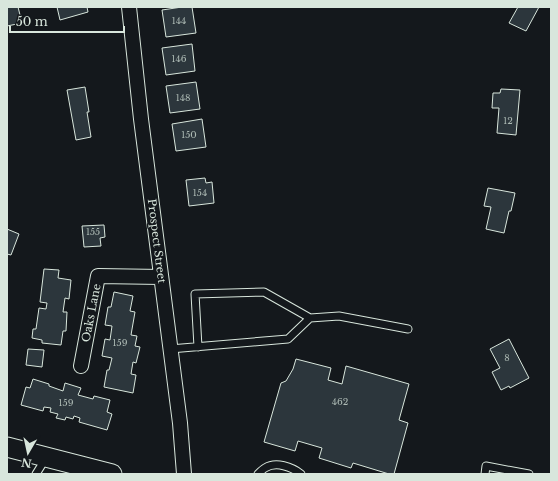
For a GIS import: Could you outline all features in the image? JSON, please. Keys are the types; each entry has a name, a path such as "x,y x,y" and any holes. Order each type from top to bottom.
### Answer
{"main road":[{"path":"7,447 112,474"}],"street":[{"name":"Prospect Street","path":"129,7 141,119 180,423 184,474"},
{"name":"Oaks Lane","path":"81,366 98,276 161,277"}],"lane":[{"path":"198,347 195,294 264,292 310,318 339,316 408,329"},
{"path":"170,349 288,339 310,318"},
{"path":"36,474 46,458"},
{"path":"258,474 266,467 275,465 287,466 301,474"},
{"path":"485,474 486,466 529,474"}],"building":[{"path":"7,7 18,7 22,23 7,26"},
{"path":"57,7 87,7 88,12 60,20"},
{"path":"192,7 196,33 166,37 162,10"},
{"path":"518,7 539,7 526,31 509,23"},
{"path":"192,44 195,71 166,75 162,48"},
{"path":"196,82 200,109 170,113 166,86"},
{"path":"85,87 91,137 76,140 67,90"},
{"path":"501,89 520,90 516,135 497,133 499,108 492,108 493,93 500,93"},
{"path":"202,119 206,147 176,151 172,124"},
{"path":"205,178 206,183 212,182 214,203 189,206 186,180"},
{"path":"488,188 515,193 504,233 486,229 491,207 484,206"},
{"path":"104,225 105,237 100,238 101,246 84,247 82,226"},
{"path":"7,229 19,234 11,255 7,254"},
{"path":"44,269 59,270 58,278 71,280 69,299 65,298 63,312 67,312 66,331 63,331 61,345 42,343 42,340 32,338 33,329 36,329 39,308 46,309 47,303 40,302"},
{"path":"114,292 133,296 130,311 135,312 131,335 137,336 135,346 140,347 136,363 133,362 131,374 136,375 133,393 104,387 107,370 109,370 112,358 102,356 105,339 110,340 112,326 105,325 108,307 111,307"},
{"path":"509,339 529,378 510,388 509,386 501,390 492,372 500,368 490,349"},
{"path":"28,349 44,350 42,367 26,365"},
{"path":"296,359 331,368 328,380 342,384 346,366 409,384 399,420 408,423 394,474 389,474 353,463 351,468 319,458 322,448 298,441 295,451 264,442 281,383 286,381 293,369"},
{"path":"33,379 49,384 49,386 63,391 65,383 81,388 78,395 93,399 94,396 110,400 107,412 112,414 107,430 79,422 80,418 74,416 73,419 66,417 65,420 56,418 58,414 50,412 51,408 44,407 43,411 21,405 26,387 30,388"}]}
